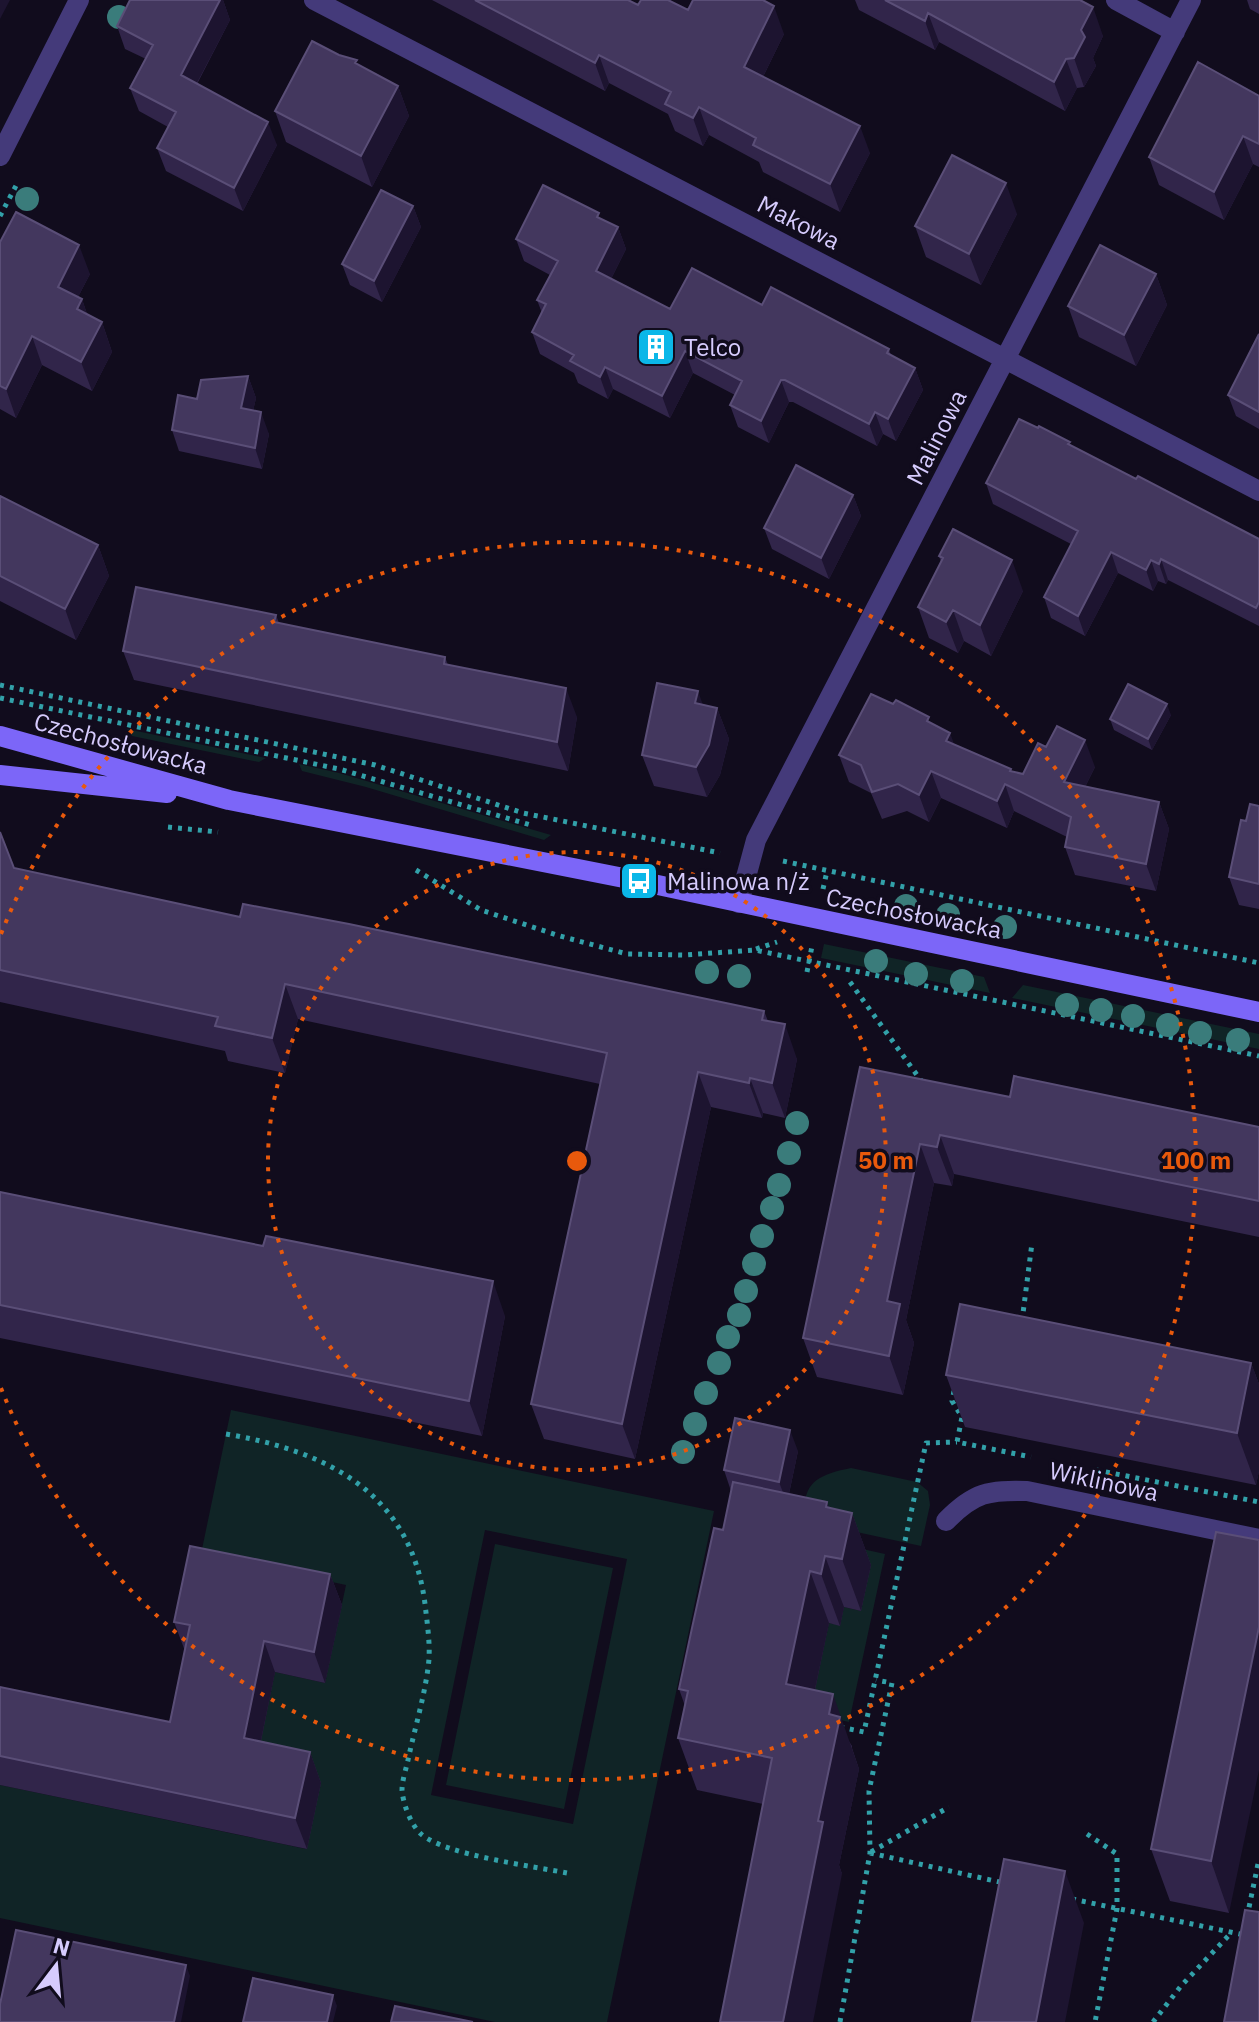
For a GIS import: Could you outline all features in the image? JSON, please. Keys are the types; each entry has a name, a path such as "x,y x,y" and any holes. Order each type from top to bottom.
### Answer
{"street":[{"path":"0,156 79,0"},
{"name":"Makowa","path":"314,0 1259,491"},
{"path":"1116,0 1175,32"},
{"name":"Malinowa","path":"739,903 751,851 764,824 1191,0"},
{"name":"Czechosłowacka","path":"0,736 229,800 1259,1012"},
{"name":"Czechosłowacka","path":"0,775 229,800"},
{"name":"Wiklinowa","path":"946,1521 976,1496 995,1490 1027,1491 1259,1539"}],"path":[{"path":"0,685 375,765 523,813 729,855"},
{"path":"0,698 339,769 542,828"},
{"path":"153,825 230,834"},
{"path":"780,860 1259,963"},
{"path":"401,867 416,870 481,910 627,954 685,955 755,950 1259,1056"},
{"path":"850,982 923,1084"},
{"path":"1020,1331 1032,1243"},
{"path":"955,1388 952,1401 962,1417 957,1442"},
{"path":"226,1434 267,1441 333,1467 366,1488 389,1512 411,1548 423,1584 429,1659 402,1790 409,1815 420,1833 442,1847 567,1873"},
{"path":"835,1726 864,1732 926,1443 957,1442 1032,1457"},
{"path":"1093,1469 1259,1502"},
{"path":"840,2022 870,1853 869,1791 892,1683 876,1680"},
{"path":"870,1853 949,1807"},
{"path":"1087,1834 1117,1854 1117,1909 1095,2022"},
{"path":"870,1853 1009,1884"},
{"path":"1243,1935 1259,1859"},
{"path":"1251,1899 1259,1888"},
{"path":"1070,1898 1259,1938"},
{"path":"1153,2022 1181,1986 1232,1932"}],"green space":[{"path":"127,729 266,758 259,762 132,736"},
{"path":"299,764 551,835 544,840 302,771"},
{"path":"824,944 984,977 990,993 821,958"},
{"path":"1023,985 1259,1034 1259,1049 1012,998"},
{"path":"231,1410 714,1511 607,2022 495,2022 0,1918 0,1785 306,1849 255,1769 275,1672 325,1683 346,1585 201,1554","holes":["485,1530 627,1559 573,1824 431,1795"]},
{"path":"851,1468 917,1482 928,1491 930,1505 921,1546 806,1521 806,1498 814,1483 829,1474"},
{"path":"817,1539 885,1554 849,1722 810,1713 829,1623 840,1625 844,1607 861,1611"},
{"path":"495,1544 613,1568 564,1809 446,1785"}],"building":[{"path":"130,0 220,0 181,75 268,122 234,188 157,148 176,112 130,88 153,45 117,26"},
{"path":"475,0 628,0 638,5 641,0 668,0 688,10 693,0 763,0 774,6 744,67 860,126 830,184 753,145 756,138 699,107 693,118 665,104 671,92 599,55 595,63"},
{"path":"885,0 1080,0 1093,7 1081,30 1085,37 1074,58 1066,59 1054,82 928,13 925,21"},
{"path":"312,41 357,60 355,63 398,86 361,156 275,111"},
{"path":"1198,62 1259,96 1259,144 1243,136 1214,192 1149,157"},
{"path":"952,155 1006,183 969,254 915,226"},
{"path":"543,185 599,213 597,217 618,227 596,271 670,309 692,268 762,305 771,287 889,349 887,353 915,368 888,419 875,412 869,424 781,380 761,421 730,405 742,381 685,351 662,396 605,367 600,377 570,361 574,355 532,332 546,304 537,300 558,261 516,239"},
{"path":"381,190 413,206 374,281 342,264"},
{"path":"16,212 79,245 58,287 82,299 77,309 102,322 81,362 32,336 6,389 0,386 0,242"},
{"path":"1100,245 1156,274 1124,335 1068,306"},
{"path":"1259,334 1259,412 1228,395"},
{"path":"248,376 241,408 261,412 255,448 172,430 178,395 197,399 201,380"},
{"path":"1019,419 1039,426 1136,479 1138,476 1259,539 1259,602 1256,608 1161,559 1159,564 1151,560 1146,570 1111,552 1078,616 1044,597 1078,531 986,483"},
{"path":"796,465 853,495 821,558 764,528"},
{"path":"0,496 98,545 65,609 0,576"},
{"path":"953,529 1012,560 980,625 953,610 946,622 918,607 943,558 939,556"},
{"path":"136,587 276,615 274,622 445,657 444,664 566,688 557,742 123,651"},
{"path":"657,683 698,691 695,703 717,708 709,745 696,767 642,755"},
{"path":"1128,684 1167,704 1148,739 1110,719"},
{"path":"871,694 893,704 896,700 929,717 927,721 950,733 946,741 1023,774 1038,743 1046,747 1057,726 1085,740 1064,782 1159,802 1146,864 1065,847 1071,817 1005,784 997,801 931,771 919,795 898,784 872,792 861,765 839,755"},
{"path":"1250,804 1259,806 1259,884 1229,877 1241,820 1246,821"},
{"path":"0,832 14,868 240,917 243,904 349,924 764,1011 762,1020 785,1024 772,1083 750,1078 749,1083 698,1072 622,1424 531,1404 607,1053 285,984 272,1038 215,1026 218,1017 0,970"},
{"path":"860,1067 1010,1097 1014,1076 1259,1127 1259,1201 940,1135 937,1147 920,1144 887,1301 900,1304 889,1356 803,1338"},
{"path":"0,1192 263,1246 266,1236 493,1281 469,1401 0,1305"},
{"path":"960,1304 1251,1363 1237,1433 946,1375"},
{"path":"735,1418 790,1430 779,1482 724,1470"},
{"path":"733,1482 827,1502 826,1507 852,1513 842,1559 825,1556 821,1574 810,1571 786,1684 833,1694 829,1714 840,1717 818,1821 823,1822 783,2022 720,2022 772,1758 678,1738 688,1691 679,1689 692,1628 714,1528 723,1530"},
{"path":"1216,1532 1259,1540 1259,1627 1211,1861 1151,1849"},
{"path":"190,1546 330,1574 314,1652 264,1641 244,1738 310,1752 295,1818 0,1756 0,1687 170,1722 190,1625 174,1622"},
{"path":"1004,1859 1065,1871 1036,2022 972,2022"},
{"path":"1245,1910 1259,1912 1259,2022 1224,2022"},
{"path":"16,1930 186,1965 174,2022 0,2022 0,2004"},
{"path":"253,1978 333,1995 327,2022 243,2022"},
{"path":"395,2006 473,2022 391,2022"}],"place":[{"name":"Telco","path":"656,347"},
{"name":"Malinowa n/ż","path":"639,881"}]}
